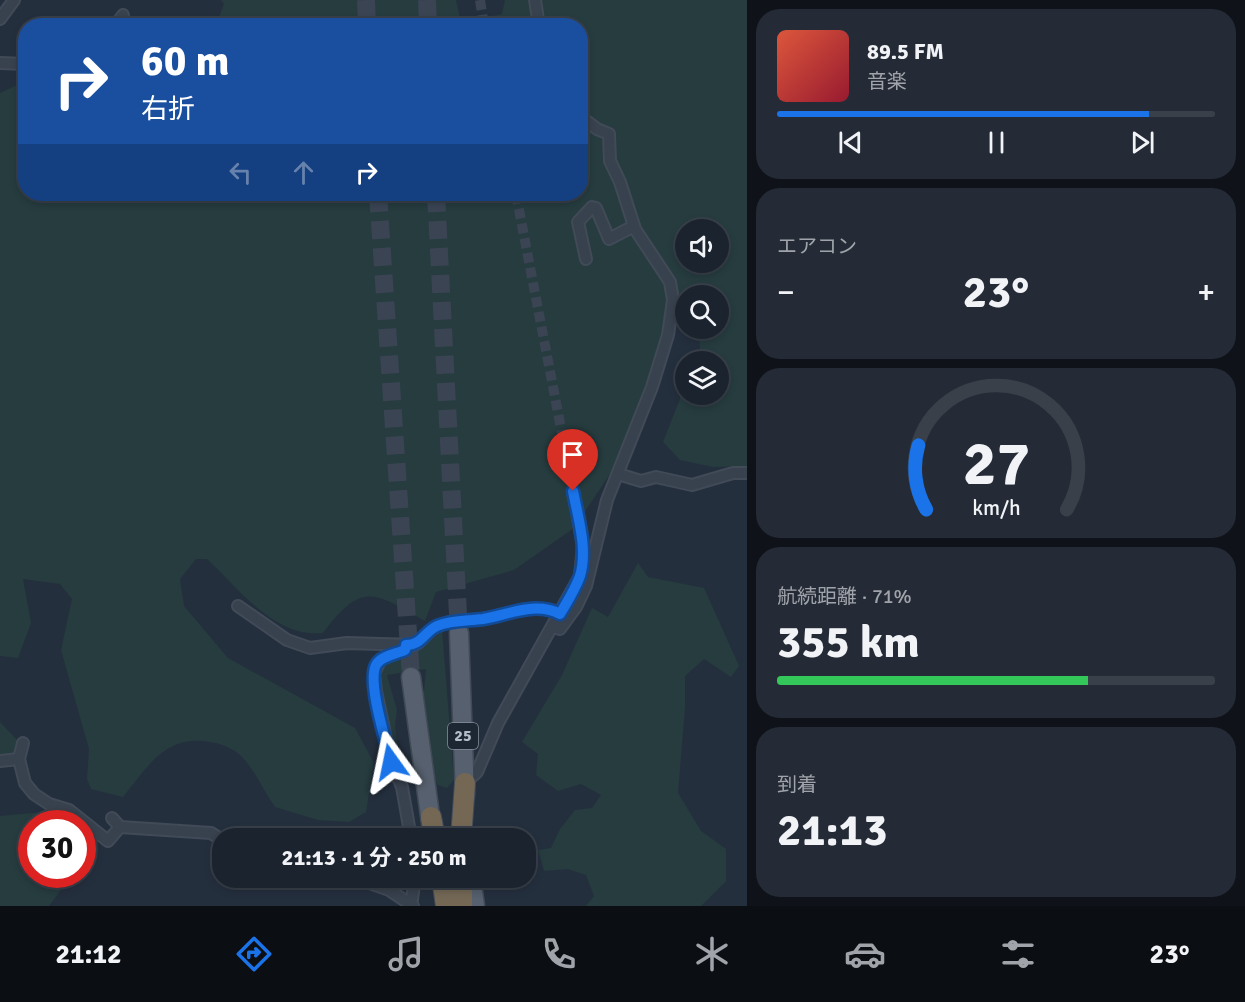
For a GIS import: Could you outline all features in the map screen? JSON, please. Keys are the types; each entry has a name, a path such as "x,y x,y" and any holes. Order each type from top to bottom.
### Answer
{"highway":[{"path":"462,828 465,783"},
{"path":"431,817 433,828"},
{"path":"443,888 446,906"},
{"path":"462,888 462,906"}],"main road":[{"name":"25","path":"459,633 467,828"},
{"name":"25","path":"411,677 431,817"},
{"path":"434,906 435,888"},
{"path":"472,888 475,906"}],"street":[{"path":"0,19 14,0"},
{"path":"535,0 538,18"},
{"path":"0,63 18,64"},
{"path":"553,627 560,628 567,621 586,586 595,544 665,345 673,300 670,282 634,226 620,182 610,161 609,134 588,122"},
{"path":"586,259 578,222 592,207 596,208 609,239 634,226"},
{"path":"618,474 641,481 656,477 692,485 733,472 747,473"},
{"path":"465,783 477,772 498,723 580,576 581,531 573,491"},
{"path":"238,606 287,640 310,648 347,643 406,645 419,643 434,627 449,622 483,619 531,609 550,609 560,614"},
{"path":"406,645 405,650 381,658 374,673 391,762 402,787 409,828"},
{"path":"23,743 19,759 25,783 43,801 69,810 108,841 120,827"},
{"path":"0,760 19,759"},
{"path":"112,818 120,827 212,835"},
{"path":"384,888 412,906 414,888"}],"green space":[{"path":"221,0 456,0 460,18 219,18 224,4"},
{"path":"505,0 747,0 747,466 713,467 680,460 663,442 678,405 729,405 729,351 700,351 699,339 729,339 729,285 675,285 669,346 630,444 574,528 514,570 436,592 425,621 381,599 370,597 359,599 337,616 323,633 289,628 274,620 245,597 207,559 196,559 180,579 184,606 228,658 355,728 374,763 366,812 349,822 318,820 275,807 252,769 240,755 226,746 210,742 181,743 170,748 150,764 123,797 91,789 87,779 89,749 61,650 72,599 60,584 23,579 31,623 18,658 0,656 0,93 18,84 18,201 588,201 588,18 484,18 502,14"},
{"path":"638,563 648,577 704,588 739,666 731,677 704,659 685,676 685,708 678,793 701,831 726,849 726,881 701,906 586,906 594,896 586,875 568,869 544,871 538,850 551,848 560,829 575,810 592,808 601,795 581,784 558,791 536,775 538,754 522,742 562,675 592,608 608,617"},
{"path":"442,629 454,780 447,788 438,785 433,775 422,692 426,669 387,675 397,710 395,726 400,766 397,766 378,671 390,662 416,651"},
{"path":"0,722 18,741 11,759 0,756"},
{"path":"18,814 18,888 62,888 49,906 0,906 0,816"}],"tunnel":[{"path":"366,0 367,18"},
{"path":"427,0 428,18"},
{"path":"480,0 483,18"},
{"path":"378,201 411,677"},
{"path":"436,201 459,633"},
{"path":"517,201 573,491"}],"route":[{"path":"391,762 376,691 374,673 376,665 381,658 405,650 406,645 419,643 434,627 449,622 483,619 531,609 550,609 560,614 580,576 582,563 581,531 573,491"}]}
